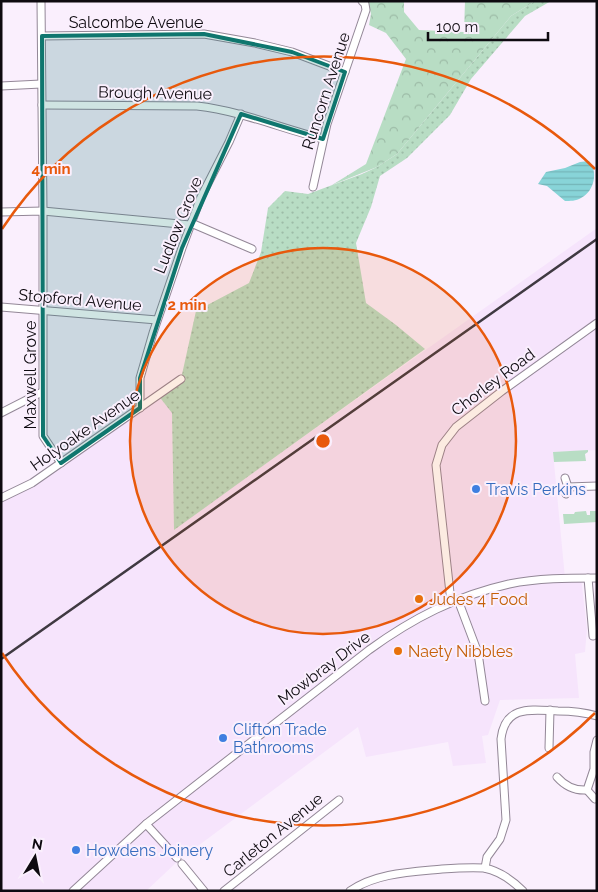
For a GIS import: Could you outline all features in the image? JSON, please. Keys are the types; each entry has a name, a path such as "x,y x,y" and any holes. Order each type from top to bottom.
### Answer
{"street":[{"name":"Maxwell Grove","path":"41,1 43,436 61,463"},
{"name":"Runcorn Avenue","path":"313,187 322,139 366,10 364,3"},
{"name":"Salcombe Avenue","path":"42,36 204,34 292,52 345,72"},
{"path":"1,86 41,84"},
{"name":"Brough Avenue","path":"42,105 197,106 241,114 322,139"},
{"name":"Ludlow Grove","path":"140,408 140,378 157,320 201,197 241,114"},
{"path":"1,212 43,211 190,224 253,249"},
{"name":"Stopford Avenue","path":"1,307 157,320"},
{"name":"Chorley Road","path":"485,701 478,653 454,601 436,465 442,446 456,427 502,391 597,323"},
{"name":"Holyoake Avenue","path":"1,498 30,485 181,379"},
{"path":"1,413 42,392"},
{"path":"565,478 567,490 597,486"},
{"path":"585,578 594,631"},
{"name":"Mowbray Drive","path":"73,891 146,824 408,623 454,601 510,584 597,578"},
{"path":"485,868 487,857 500,839 506,820 501,757 503,728 510,718 522,711 531,709 580,711 597,716"},
{"path":"549,748 550,710"},
{"path":"586,790 594,768 594,752 597,740"},
{"path":"557,777 570,788 586,790 595,799"},
{"name":"Carleton Avenue","path":"224,891 339,800"},
{"path":"146,824 204,891"},
{"path":"350,891 361,883 385,876 457,868 485,868 512,879 523,891"}],"highlighted area":[{"path":"204,34 292,52 345,72 323,139 241,114 182,248 140,378 140,408 61,463 43,436 42,36"}],"shaded area":[{"path":"597,228 597,450 553,452 565,578 581,578 587,629 585,652 575,654 579,698 500,700 488,735 482,736 486,763 453,766 448,742 366,757 358,727 179,860 146,891 1,891 1,498 19,490 158,395 172,412 174,529"}],"green space":[{"path":"368,1 404,1 404,12 419,30 464,32 465,1 535,1 511,16 397,154 377,167 332,185 366,164 406,59 386,33 369,25 371,14"},
{"path":"535,1 551,1 525,16 471,79 450,115 407,158 380,176 371,207 356,243 366,303 425,349 174,530 172,413 158,395 181,379 196,311 249,283 261,252 268,208 285,191 308,194 362,174 397,154 511,16"},
{"path":"588,450 585,454 586,461 554,462 553,452"},
{"path":"586,511 587,515 590,515 590,511 597,511 597,522 564,524 563,514"}],"water":[{"path":"589,161 594,170 594,181 586,195 579,199 565,201 547,186 538,184 546,172"}],"railway":[{"path":"1,659 597,239"}],"place":[{"name":"Travis Perkins","path":"476,489"},
{"name":"Judes 4 Food","path":"419,599"},
{"name":"Naety Nibbles","path":"398,651"},
{"name":"Clifton Trade Bathrooms","path":"223,738"},
{"name":"Howdens Joinery","path":"76,850"}]}
